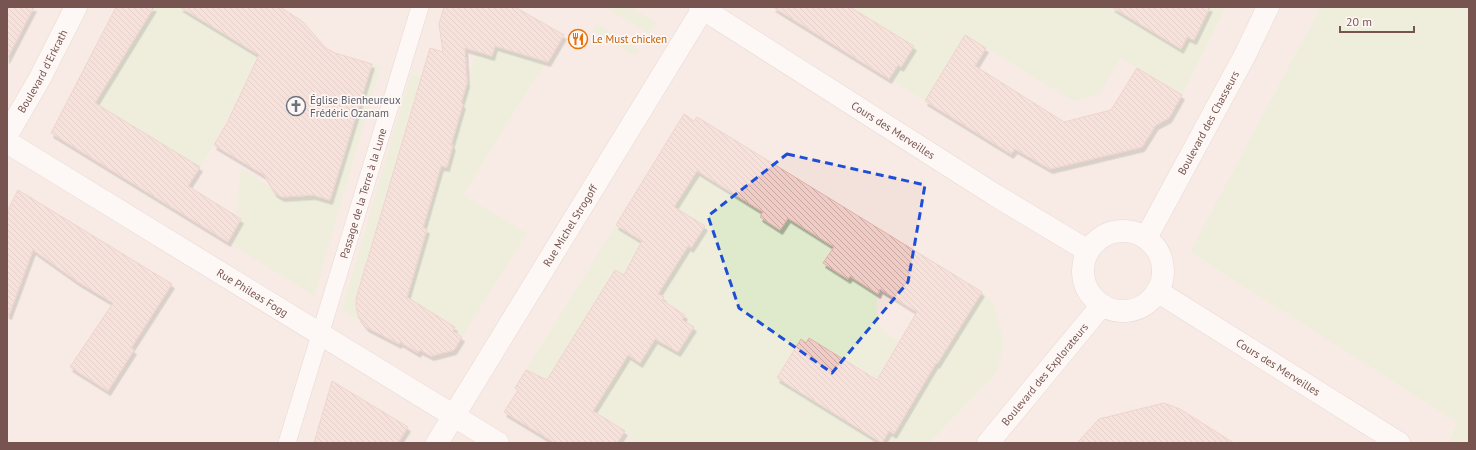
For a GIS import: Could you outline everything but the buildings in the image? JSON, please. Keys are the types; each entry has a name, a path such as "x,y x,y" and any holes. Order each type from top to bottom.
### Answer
{"street":[{"name":"Boulevard d'Erkrath","path":"7,135 40,78 76,7"},
{"name":"Passage de la Terre à la Lune","path":"287,443 420,7"},
{"name":"Boulevard des Chasseurs","path":"1146,238 1245,55 1268,7"},
{"name":"Cours des Merveilles","path":"703,8 995,195 1088,251"},
{"name":"Rue Michel Strogoff","path":"437,443 703,8"},
{"name":"Rue Phileas Fogg","path":"7,142 498,443"},
{"path":"1116,231 1132,232 1146,238 1158,252 1162,265 1162,279 1157,291 1150,300 1135,309 1118,311 1102,305 1090,295 1084,281 1083,266 1088,251 1101,237 1116,231"},
{"name":"Cours des Merveilles","path":"1157,291 1399,443"},
{"name":"Boulevard des Explorateurs","path":"988,443 1102,305"}],"highlighted area":[{"path":"787,154 925,185 908,282 832,373 739,308 708,216"}],"shaded area":[{"path":"7,7 1319,7 1257,128 1457,422 1448,443 7,443"}],"green space":[{"path":"154,7 186,7 263,51 214,144 200,167 93,106"},
{"path":"605,7 631,7 657,23 649,34"},
{"path":"850,7 1111,7 1181,49 1187,37 1194,40 1210,7 1226,7 1182,95 1121,58 1099,94 1073,101 965,35 925,101 889,79 898,65 901,67 914,46"},
{"path":"1319,7 1469,7 1469,443 1448,443 1457,422 1190,252 1313,21"},
{"path":"597,24 639,50 635,56 593,31"},
{"path":"495,46 548,62 536,77 463,195 527,233 462,337 453,331 455,326 403,295 441,166 451,145 476,51"},
{"path":"372,64 381,66 314,296 234,246 241,168 283,196 365,85"},
{"path":"411,74 422,77 356,299 356,311 364,324 342,310"},
{"path":"697,171 744,200 765,209 760,217 780,230 788,218 803,227 823,194 854,214 824,263 850,276 878,294 877,316 879,322 886,333 900,341 877,379 809,338 806,343 801,340 882,443 627,443 631,435 590,409 627,356 640,363 655,339 678,352 694,327 682,320 685,314 615,270 547,380 526,370 616,225 678,263 688,246 692,248 705,226 674,207"},
{"path":"982,292 993,303 1004,343 997,372 929,443 882,443 894,434"}],"place":[{"name":"Le Must chicken","path":"578,39"},
{"name":"Église Bienheureux Frédéric Ozanam","path":"296,106"}]}
